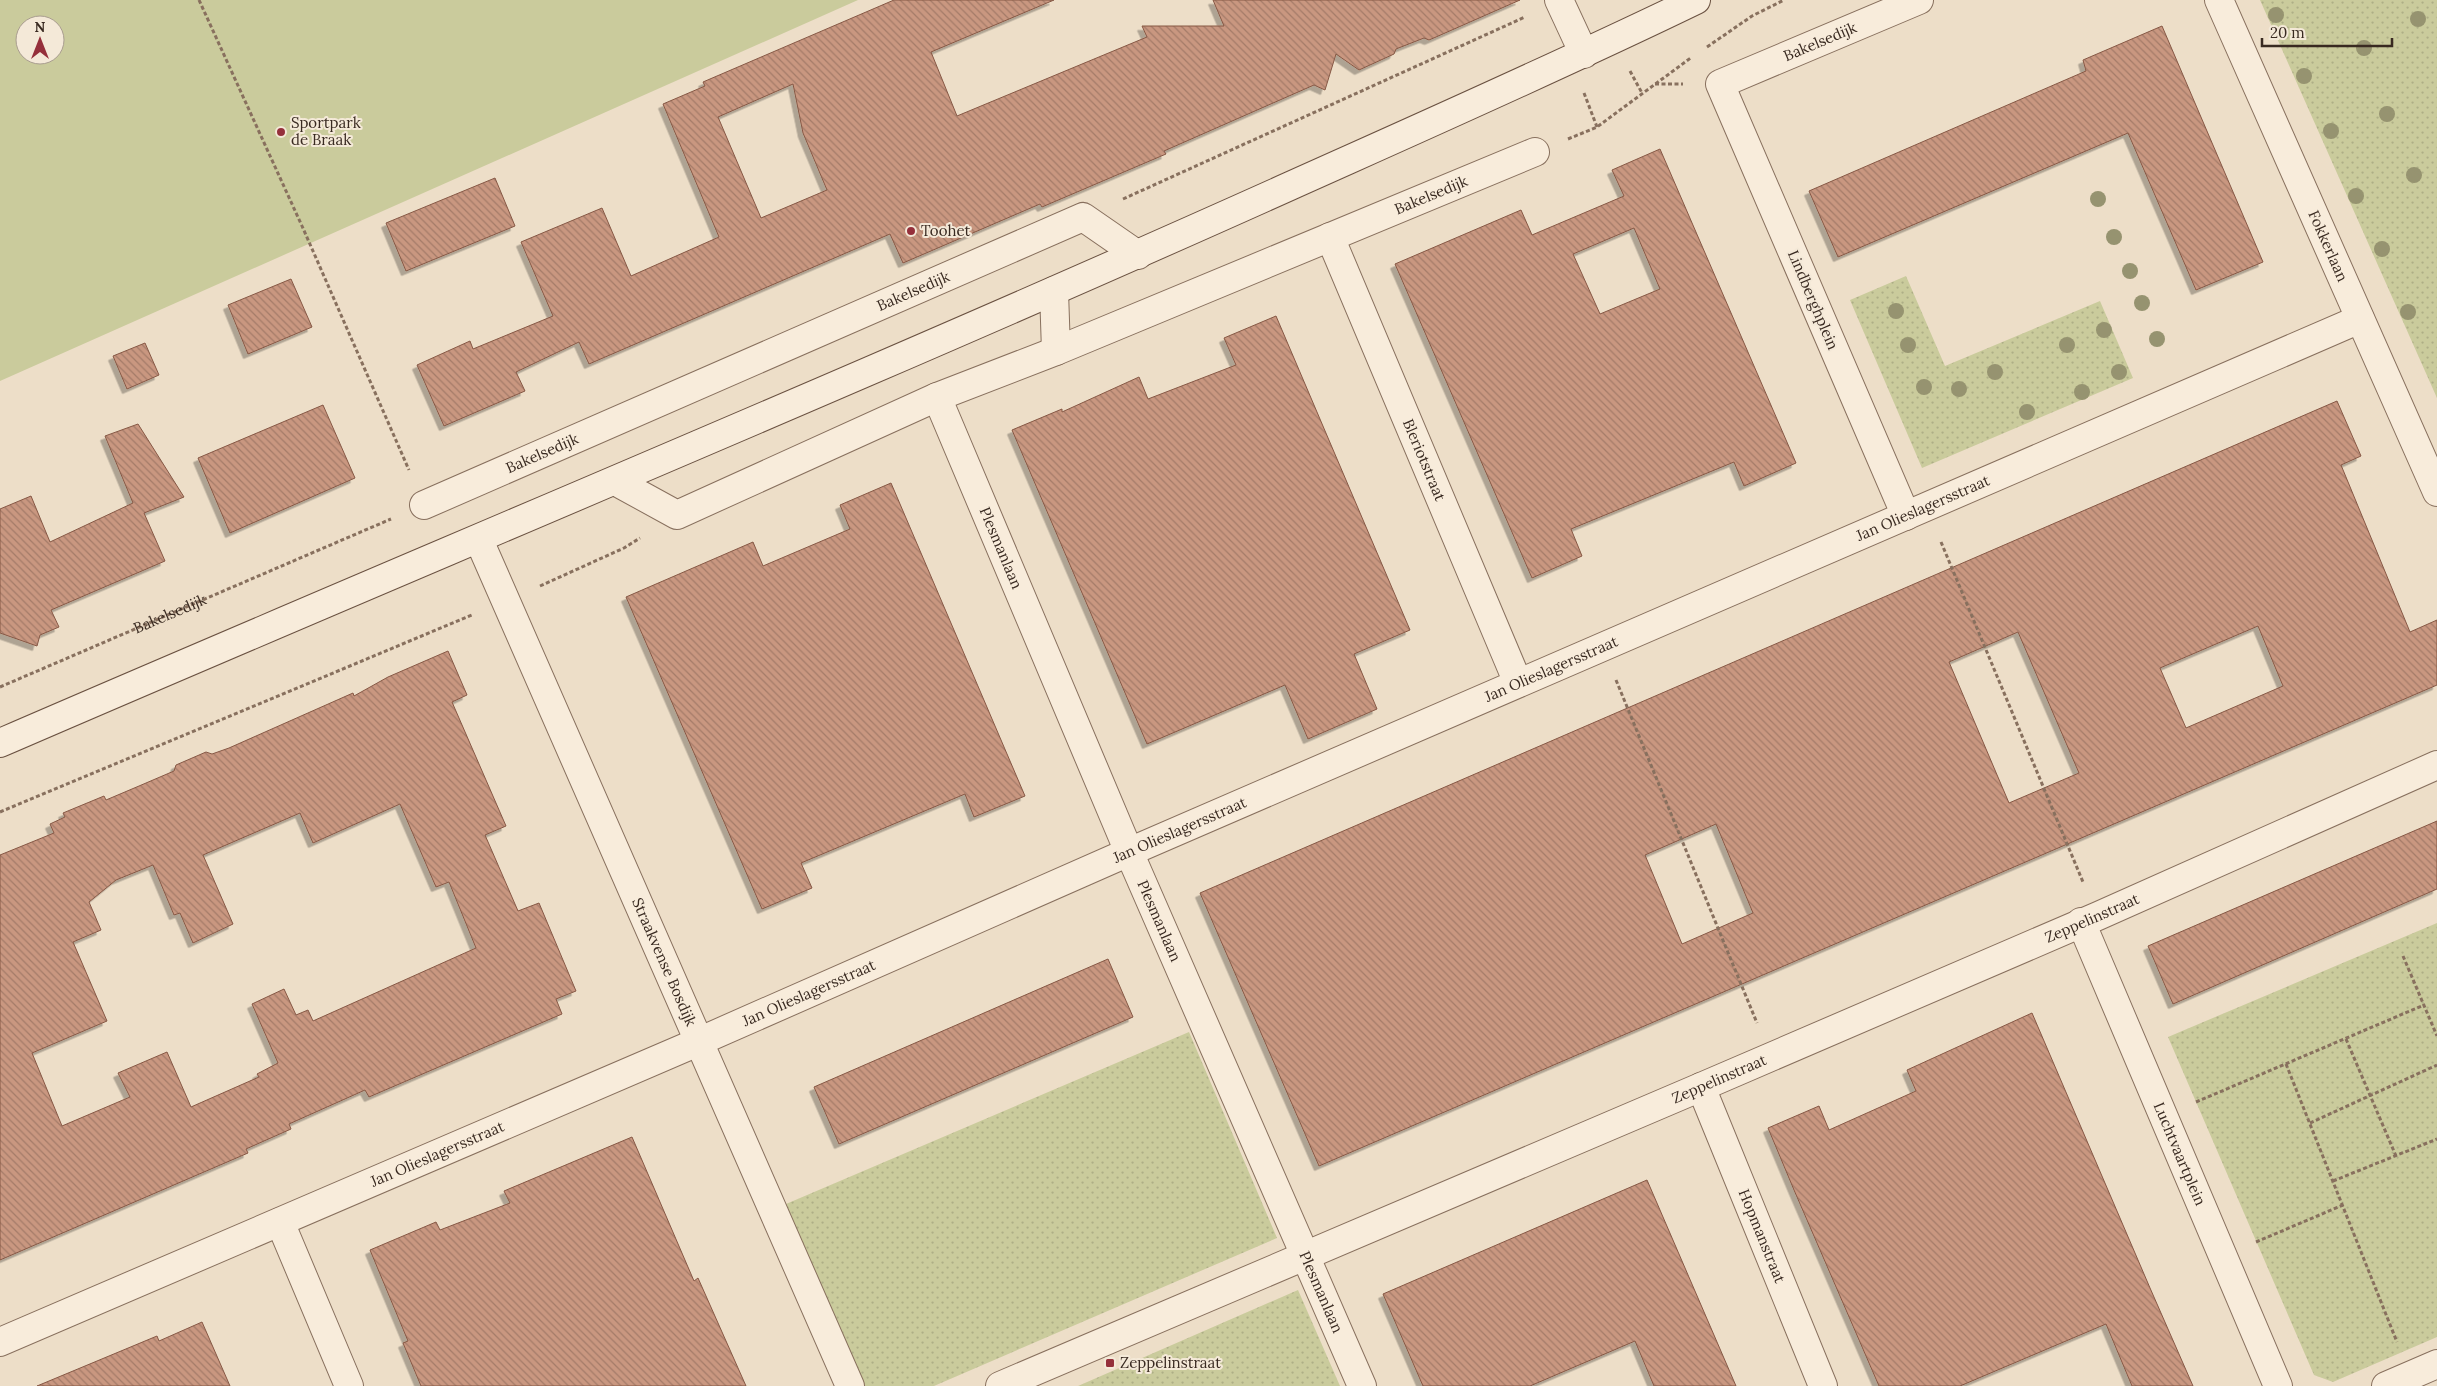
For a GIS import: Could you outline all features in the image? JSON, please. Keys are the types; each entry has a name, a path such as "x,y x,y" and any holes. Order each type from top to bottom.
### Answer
{"street":[{"path":"0,743 305,611 479,540 1138,255 1584,54 1696,0"},
{"name":"Bakelsedijk","path":"1720,84 1919,0"},
{"name":"Fokkerlaan","path":"2219,0 2437,492"},
{"path":"1559,1 1584,54"},
{"name":"Lindberghplein","path":"1720,84 1916,511"},
{"name":"Bakelsedijk","path":"677,515 937,397 1056,351 1535,152"},
{"name":"Bakelsedijk","path":"424,505 1082,217"},
{"path":"1082,217 1138,255"},
{"name":"Bleriotstraat","path":"1330,237 1518,683"},
{"path":"1054,291 1056,351"},
{"name":"Jan Olieslagersstraat","path":"0,1342 698,1042 1129,852 2360,319"},
{"name":"Plesmanlaan","path":"937,397 1129,852 1362,1386"},
{"path":"615,481 677,515"},
{"name":"Straakvense Bosdijk","path":"479,540 850,1386"},
{"name":"Zeppelinstraat","path":"1000,1386 1305,1254 1771,1057 2090,919 2437,765"},
{"name":"Luchtvaartplein","path":"2090,919 2164,1116 2278,1386"},
{"name":"Hopmanstraat","path":"1701,1087 1823,1386"},
{"path":"280,1222 349,1386"},
{"path":"2398,1381 2437,1364"}],"path":[{"path":"199,0 302,226 424,505"},
{"path":"1703,50 1752,16 1784,0"},
{"path":"1082,217 1559,1"},
{"path":"1535,152 1597,127 1695,56"},
{"name":"Bakelsedijk","path":"0,687 424,505"},
{"path":"1916,511 2090,919"},
{"path":"0,812 506,601 624,548 677,515"},
{"path":"1602,647 1771,1057"},
{"path":"2403,956 2437,1036"},
{"path":"2164,1116 2424,1005"},
{"path":"2346,1039 2396,1156"},
{"path":"2286,1064 2343,1205 2398,1381"},
{"path":"2310,1123 2437,1065"},
{"path":"2333,1181 2437,1139"},
{"path":"2223,1256 2343,1205"}],"green space":[{"name":"Sportpark de Braak","path":"0,0 858,0 0,381"},
{"path":"2260,0 2437,0 2437,398"},
{"path":"1906,276 1945,366 2100,301 2133,378 1922,468 1850,300"},
{"path":"2437,923 2437,1337 2333,1382 2314,1375 2168,1037"},
{"path":"1189,1032 1277,1238 934,1386 864,1386 786,1204"},
{"path":"1298,1290 1340,1386 1078,1386"}],"building":[{"path":"894,0 1054,0 931,52 957,116 1147,37 1142,26 1224,26 1213,0 1520,0 1429,40 1424,38 1396,49 1394,54 1359,70 1336,54 1325,90 1314,85 1164,151 1166,154 1042,207 1040,204 903,263 890,234 589,364 579,342 516,372 525,391 444,426 417,365 470,341 473,349 553,316 521,242 602,208 631,276 719,237 663,104 705,86 703,82","holes":["793,84 803,133 827,190 761,218 718,117"]},
{"path":"2162,26 2263,262 2196,290 2128,133 1838,257 1809,191 2086,71 2083,60"},
{"path":"1660,149 1796,463 1744,486 1734,462 1571,529 1582,556 1532,578 1395,264 1521,210 1532,235 1624,196 1612,170","holes":["1634,228 1660,289 1600,314 1573,254"]},
{"path":"495,178 515,226 406,271 386,223"},
{"path":"291,279 312,327 248,354 228,305"},
{"path":"1276,316 1410,630 1354,654 1377,709 1308,739 1285,685 1147,744 1012,430 1062,409 1062,412 1139,377 1148,399 1236,365 1224,338"},
{"path":"145,343 159,375 127,389 113,356"},
{"path":"2337,401 2361,456 2341,465 2410,632 2437,620 2437,685 1319,1166 1200,893","holes":["2258,626 2283,686 2186,728 2160,668","2018,632 2079,773 2009,803 1949,662","1716,824 1753,913 1682,944 1645,855"]},
{"path":"323,405 355,478 230,533 198,458"},
{"path":"138,424 184,497 144,513 165,561 51,610 59,627 40,635 37,646 0,633 0,509 31,496 50,542 133,503 105,436"},
{"path":"891,483 1025,796 974,817 965,794 801,863 812,888 762,909 626,597 753,542 763,566 850,529 840,505"},
{"path":"448,651 467,695 452,702 506,826 485,835 518,911 539,903 576,991 556,999 562,1014 369,1097 365,1090 289,1124 291,1129 246,1149 248,1153 0,1260 0,855 54,833 50,824 65,817 63,813 104,796 106,800 174,771 176,765 206,752 212,754 229,748 353,693 354,696 388,677","holes":["400,804 436,887 449,882 476,948 313,1021 308,1010 296,1015 284,989 252,1004 278,1063 257,1074 259,1077 191,1107 167,1052 118,1073 130,1097 62,1126 32,1053 107,1021 73,942 101,930 89,902 116,880 153,865 174,915 180,913 193,943 233,924 203,855 300,813 313,843"]},
{"path":"2437,821 2437,889 2173,1004 2148,946"},
{"path":"1108,959 1133,1017 839,1144 814,1087"},
{"path":"2032,1013 2193,1386 2132,1386 2106,1324 1960,1386 1879,1386 1794,1190 1768,1128 1819,1106 1829,1130 1916,1091 1907,1070"},
{"path":"632,1137 694,1281 698,1278 746,1386 421,1386 403,1343 408,1341 370,1250 436,1222 440,1230 510,1203 504,1191"},
{"path":"1647,1180 1736,1386 1654,1386 1635,1341 1530,1386 1423,1386 1383,1294"},
{"path":"202,1322 230,1386 37,1386 157,1336 159,1341"}],"place":[{"name":"Sportpark de Braak","path":"281,132"},
{"name":"Toohet","path":"911,231"},
{"name":"Zeppelinstraat","path":"1110,1363"}]}
